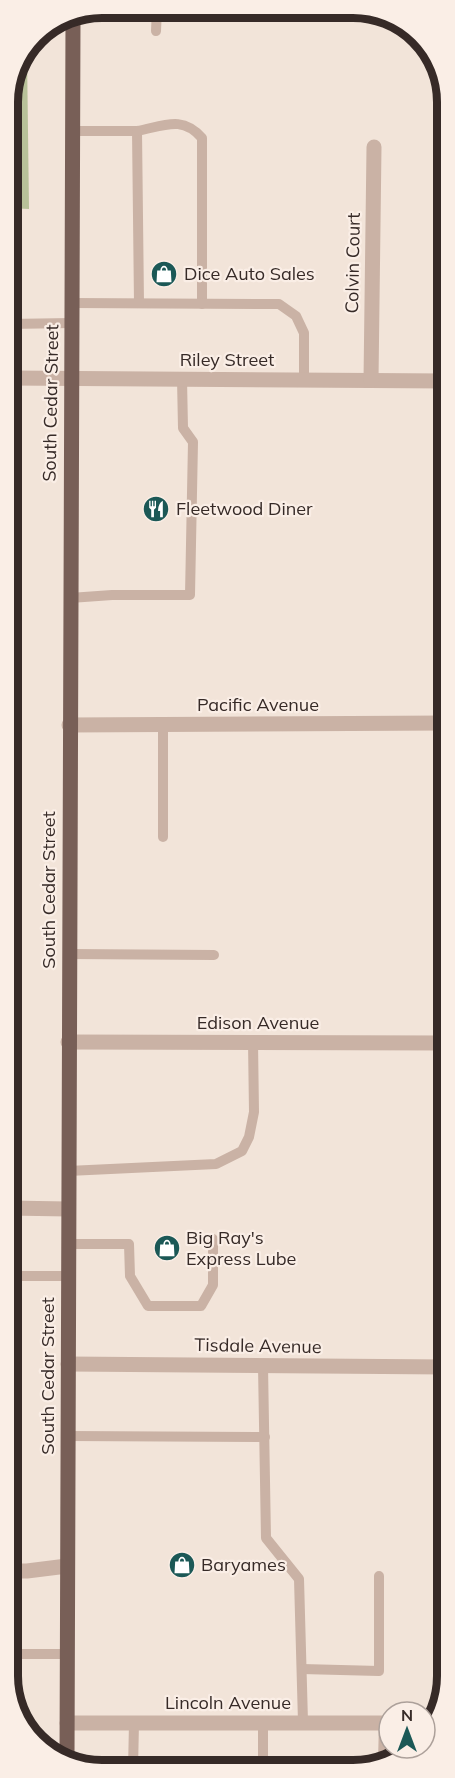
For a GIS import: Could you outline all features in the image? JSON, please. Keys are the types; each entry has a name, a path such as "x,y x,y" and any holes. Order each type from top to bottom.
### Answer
{"main road":[{"name":"South Cedar Street","path":"67,1752 73,23"}],"street":[{"name":"Colvin Court","path":"371,380 374,147"},
{"name":"Riley Street","path":"18,378 437,381"},
{"name":"Pacific Avenue","path":"69,725 437,723"},
{"name":"Edison Avenue","path":"68,1042 437,1043"},
{"path":"18,1208 68,1209"},
{"name":"Tisdale Avenue","path":"68,1364 437,1367"},
{"path":"18,1571 67,1566"},
{"name":"Lincoln Avenue","path":"67,1723 377,1723"}],"lane":[{"path":"156,32 157,18"},
{"path":"72,131 137,131 179,123 193,128 202,138 202,304"},
{"path":"137,131 140,303"},
{"path":"72,303 279,304 296,316 303,333 304,380"},
{"path":"18,324 72,323"},
{"path":"70,598 112,595 190,595 193,442 183,428 182,379"},
{"path":"163,725 163,837"},
{"path":"69,954 214,955"},
{"path":"68,1171 216,1164 242,1151 249,1137 254,1112 254,1042"},
{"path":"68,1244 129,1244 130,1276 148,1306 201,1306 213,1285 213,1239"},
{"path":"18,1276 68,1276"},
{"path":"263,1366 266,1539 299,1579 303,1722"},
{"path":"68,1436 265,1437"},
{"path":"302,1669 379,1671 379,1576"},
{"path":"18,1654 67,1654"},
{"path":"263,1722 263,1760"},
{"path":"133,1760 134,1724"}],"green space":[{"path":"27,65 29,209 18,208 18,96"}],"place":[{"name":"Dice Auto Sales","path":"164,274"},
{"name":"Fleetwood Diner","path":"156,509"},
{"name":"Big Ray's Express Lube","path":"167,1248"},
{"name":"Baryames","path":"182,1565"}]}
